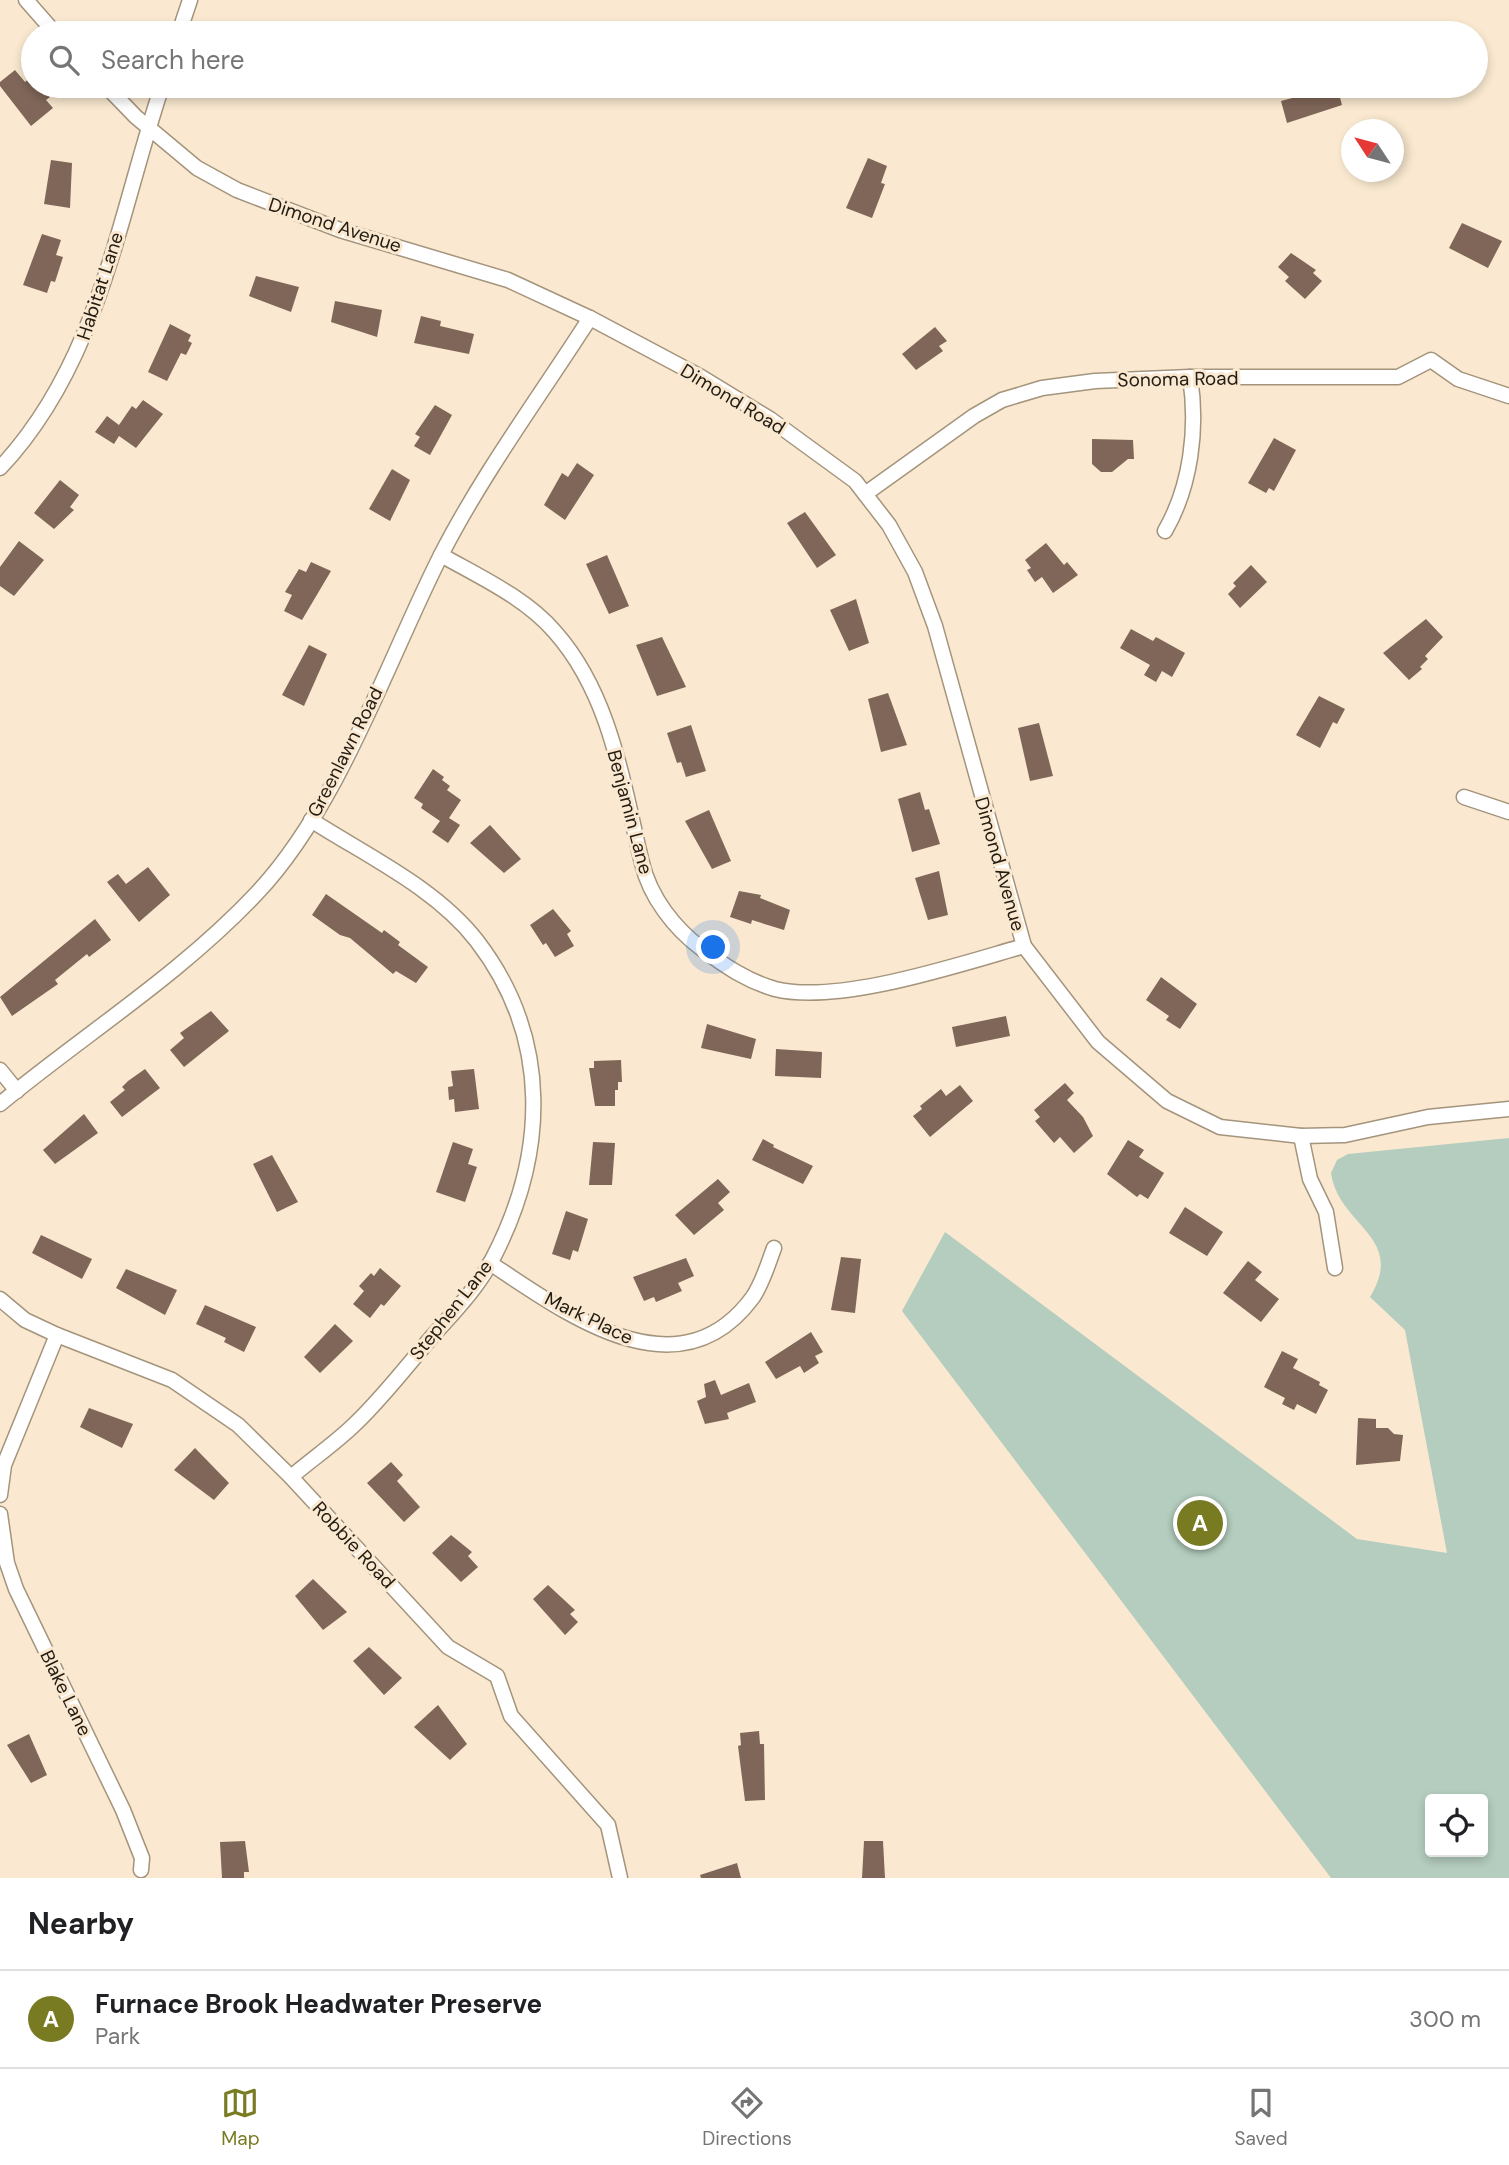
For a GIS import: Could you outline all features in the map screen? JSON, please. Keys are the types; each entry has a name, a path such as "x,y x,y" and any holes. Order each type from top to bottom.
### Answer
{"street":[{"path":"26,0 44,21"},
{"path":"183,21 190,0"},
{"name":"Dimond Avenue","path":"118,98 197,168 283,211 508,280 590,318"},
{"name":"Habitat Lane","path":"0,468 68,376 88,330 158,98"},
{"name":"Dimond Road","path":"590,318 701,377 770,419 855,481 865,494"},
{"name":"Greenlawn Road","path":"0,1104 99,1030 249,900 311,820 364,720 460,520 590,318"},
{"name":"Sonoma Road","path":"865,494 974,416 1002,400 1042,388 1095,381 1190,377 1398,377 1431,360 1458,379 1509,396"},
{"path":"1166,531 1178,504 1193,436 1190,377"},
{"name":"Dimond Avenue","path":"865,494 889,525 915,572 935,626 1024,946 1098,1042 1167,1101 1220,1127 1301,1136 1345,1135 1428,1117 1509,1109"},
{"name":"Benjamin Lane","path":"441,555 492,583 541,617 557,634 590,686 608,730 621,772 643,867 654,894 691,941 730,970 753,982 778,989 809,993 842,991 948,967 1024,946"},
{"path":"1464,797 1509,812"},
{"name":"Stephen Lane","path":"291,1477 356,1423 449,1317 490,1263 521,1189 532,1146 536,1109 533,1076 514,1006 477,941 427,894 311,820"},
{"path":"0,1070 17,1091"},
{"path":"1301,1136 1310,1179 1326,1212 1335,1268"},
{"name":"Mark Place","path":"490,1263 605,1330 635,1343 665,1346 692,1342 713,1333 733,1318 753,1297 774,1248"},
{"name":"Robbie Road","path":"0,1299 25,1320 172,1380 238,1425 291,1477 448,1647 498,1676 511,1716 608,1825 620,1878"},
{"path":"0,1495 4,1465 57,1335"},
{"name":"Blake Lane","path":"0,1514 6,1563 16,1589 123,1810 142,1858 141,1870"}],"green space":[{"path":"1509,1138 1509,1878 1331,1878 902,1311 945,1232 1357,1539 1447,1553 1405,1330 1370,1297 1379,1276 1380,1259 1376,1245 1336,1191 1331,1173 1337,1160 1348,1154"}],"building":[{"path":"15,70 21,77 21,98 49,98 46,100 53,108 31,126 0,86 0,82"},
{"path":"1292,98 1340,98 1342,105 1287,123 1281,101"},
{"path":"868,158 887,166 881,183 885,184 872,218 846,208"},
{"path":"51,160 72,163 70,208 44,204"},
{"path":"1462,223 1502,241 1488,268 1449,248"},
{"path":"42,234 61,240 56,255 63,257 55,282 51,281 47,293 23,285"},
{"path":"1291,253 1316,270 1313,273 1322,281 1305,299 1285,281 1289,277 1278,267"},
{"path":"256,276 299,287 291,312 249,296"},
{"path":"335,301 382,310 377,337 331,322"},
{"path":"421,316 441,321 440,326 474,334 469,354 414,343"},
{"path":"170,324 191,335 188,341 192,343 186,355 181,353 167,381 148,372"},
{"path":"935,327 947,341 939,346 943,351 916,370 902,354"},
{"path":"143,400 163,414 136,448 119,436 114,444 95,432 107,416 119,425 132,406 136,409"},
{"path":"435,405 452,415 430,455 414,446 420,437 415,434"},
{"path":"1274,438 1296,450 1274,491 1269,488 1266,493 1248,483"},
{"path":"1092,439 1133,440 1134,459 1128,459 1112,472 1101,472 1092,464"},
{"path":"577,463 594,475 565,520 544,505 562,473 568,477"},
{"path":"392,469 410,480 390,521 369,509"},
{"path":"60,480 79,495 70,507 74,510 54,529 34,513"},
{"path":"805,512 836,555 817,568 787,523"},
{"path":"19,541 44,560 14,596 0,586 0,567"},
{"path":"1046,543 1064,565 1067,562 1078,575 1053,593 1042,577 1035,582 1027,570 1031,568 1025,560"},
{"path":"607,555 629,606 609,614 586,564"},
{"path":"311,562 331,571 302,620 284,611 292,595 285,592 299,569 306,572"},
{"path":"1251,565 1267,582 1240,608 1228,594 1236,586 1233,583"},
{"path":"856,599 869,643 849,651 830,610"},
{"path":"1426,619 1443,637 1425,656 1428,659 1420,667 1422,669 1409,680 1383,653"},
{"path":"1131,629 1153,641 1156,637 1185,653 1172,677 1162,671 1156,682 1144,675 1150,665 1120,648"},
{"path":"662,637 686,687 657,696 636,645"},
{"path":"309,645 327,654 304,706 282,695"},
{"path":"888,693 907,745 881,752 868,699"},
{"path":"1319,696 1345,709 1337,724 1333,722 1320,748 1296,735"},
{"path":"1039,723 1053,776 1030,781 1018,728"},
{"path":"691,725 706,771 686,777 681,762 677,763 667,733"},
{"path":"433,769 444,777 442,780 450,786 447,790 461,800 449,818 460,825 448,843 432,832 440,821 421,808 423,804 414,798"},
{"path":"920,792 925,810 929,809 940,844 912,852 898,799"},
{"path":"709,810 731,861 712,869 685,821"},
{"path":"490,825 521,859 504,873 470,843"},
{"path":"148,867 170,895 139,922 107,882 118,874 126,884"},
{"path":"939,871 948,915 928,920 915,878"},
{"path":"739,891 761,895 760,898 790,910 784,930 752,920 751,924 730,917"},
{"path":"326,894 382,933 384,930 400,942 398,945 428,967 416,983 396,971 393,974 350,938 340,935 312,915"},
{"path":"553,909 571,931 567,934 574,946 555,957 530,925"},
{"path":"95,919 111,940 89,957 87,954 55,980 58,984 12,1016 0,997"},
{"path":"1161,977 1197,1004 1180,1029 1166,1020 1169,1016 1146,1000"},
{"path":"211,1011 229,1031 184,1067 170,1050 184,1038 180,1033"},
{"path":"1006,1016 1010,1036 956,1047 952,1027"},
{"path":"707,1024 756,1039 751,1059 701,1048"},
{"path":"776,1049 822,1052 821,1078 775,1076"},
{"path":"621,1060 622,1082 618,1082 618,1090 615,1090 615,1106 595,1106 589,1068 594,1068 594,1061"},
{"path":"145,1069 160,1088 122,1117 110,1102 125,1090 122,1087 128,1081"},
{"path":"474,1069 479,1109 455,1112 454,1099 449,1100 448,1087 453,1086 451,1071"},
{"path":"1065,1083 1074,1093 1067,1100 1083,1117 1093,1136 1074,1153 1060,1137 1054,1143 1035,1121 1040,1117 1034,1110"},
{"path":"960,1085 973,1101 930,1137 913,1116 922,1109 920,1106 941,1089 946,1096"},
{"path":"84,1114 98,1133 55,1164 43,1150"},
{"path":"763,1139 774,1145 773,1147 813,1166 803,1184 752,1160"},
{"path":"1128,1140 1144,1150 1139,1157 1164,1173 1148,1199 1140,1194 1137,1197 1107,1174"},
{"path":"453,1142 473,1149 468,1164 477,1167 465,1202 436,1192"},
{"path":"593,1142 615,1143 612,1185 589,1185"},
{"path":"272,1155 298,1202 277,1212 253,1164"},
{"path":"718,1179 730,1192 718,1203 724,1210 694,1235 675,1215"},
{"path":"1185,1207 1223,1232 1207,1256 1169,1233"},
{"path":"566,1211 588,1219 578,1252 573,1250 570,1260 552,1254"},
{"path":"41,1235 92,1259 82,1279 32,1253"},
{"path":"841,1257 861,1259 855,1313 831,1310"},
{"path":"686,1258 694,1276 678,1283 682,1291 656,1302 654,1297 644,1301 633,1277"},
{"path":"1248,1261 1262,1272 1255,1280 1279,1299 1261,1322 1223,1293"},
{"path":"380,1268 401,1286 370,1318 353,1304 364,1291 359,1286 371,1273 374,1276"},
{"path":"126,1269 177,1290 165,1315 116,1288"},
{"path":"205,1305 256,1327 244,1352 224,1342 226,1338 196,1324"},
{"path":"335,1324 353,1341 320,1373 304,1357"},
{"path":"811,1332 823,1352 815,1356 819,1363 804,1373 800,1366 776,1379 765,1362"},
{"path":"1282,1351 1298,1359 1293,1368 1320,1382 1319,1385 1328,1390 1316,1414 1297,1404 1294,1410 1282,1404 1285,1398 1264,1387"},
{"path":"715,1380 721,1395 749,1383 756,1402 727,1413 729,1419 705,1424 697,1401 706,1397 704,1384"},
{"path":"89,1408 133,1424 122,1448 80,1427"},
{"path":"1358,1418 1376,1419 1376,1428 1388,1428 1394,1434 1403,1435 1400,1461 1356,1465"},
{"path":"195,1448 229,1483 214,1500 174,1470"},
{"path":"391,1462 403,1475 397,1481 420,1507 404,1522 367,1483"},
{"path":"451,1535 472,1552 468,1556 478,1567 461,1582 432,1553"},
{"path":"313,1579 347,1612 323,1630 295,1596"},
{"path":"548,1585 575,1610 570,1614 578,1622 565,1635 533,1599"},
{"path":"369,1647 402,1678 384,1695 353,1661"},
{"path":"438,1705 467,1744 450,1760 414,1727"},
{"path":"759,1731 760,1744 764,1744 765,1800 745,1801 738,1746 741,1745 740,1733"},
{"path":"29,1734 47,1775 31,1783 7,1745"},
{"path":"245,1841 249,1872 244,1872 244,1878 222,1878 220,1842"},
{"path":"864,1841 883,1841 885,1878 862,1878"},
{"path":"737,1863 741,1878 701,1878 700,1875"}],"place":[{"name":"Furnace Brook Headwater Preserve","path":"1200,1523"}]}
